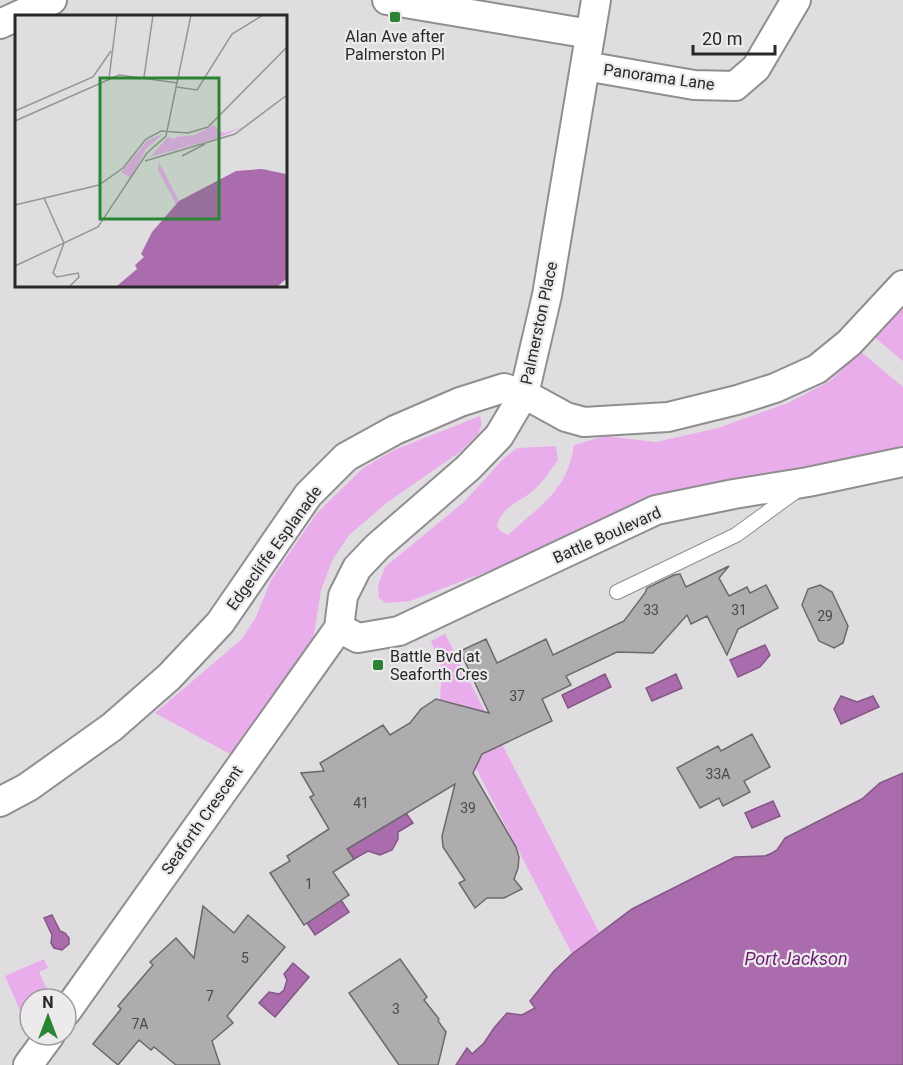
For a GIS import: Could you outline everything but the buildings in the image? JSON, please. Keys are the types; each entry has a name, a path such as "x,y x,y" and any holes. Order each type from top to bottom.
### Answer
{"street":[{"path":"0,24 16,6 52,0"},
{"path":"387,0 590,34"},
{"name":"Palmerston Place","path":"348,633 343,596 357,568 377,547 468,468 499,436 524,394 547,295 596,0"},
{"name":"Panorama Lane","path":"585,66 694,85 735,86 756,68 796,0"},
{"name":"Edgecliffe Esplanade","path":"0,802 28,787 112,727 169,677 220,623 308,495 346,457 395,430 460,402 504,388 524,394 566,417 584,422 668,417 737,400 775,388 817,369 849,343 903,285"},
{"name":"Battle Boulevard","path":"348,633 399,631 656,510 734,494 808,483 903,462"},
{"name":"Seaforth Crescent","path":"78,996 348,633"},
{"path":"28,1065 41,1047"}],"lane":[{"path":"617,592 736,535 808,483"}],"shaded area":[{"path":"903,302 903,361 873,336"},
{"path":"861,352 903,387 903,452 528,556 410,601 386,603 379,598 378,586 385,567 465,501 504,458 517,448 556,446 558,460 537,487 503,513 497,526 500,531 508,535 541,506 558,486 565,475 574,445 605,436 656,442 718,428 788,403 830,381"},
{"path":"480,416 482,424 478,434 460,452 389,501 349,535 332,561 321,590 313,641 232,755 155,713 242,639 256,617 271,580 317,513 362,469 394,450"},
{"path":"445,634 599,932 572,954 440,699 442,668 431,641"},
{"path":"44,959 48,968 39,972 46,987 18,987 18,1006 5,976"}],"water":[{"path":"765,645 770,655 760,667 738,677 730,660"},
{"path":"605,674 611,687 568,708 562,695"},
{"path":"676,674 682,688 652,701 646,688"},
{"path":"841,696 857,702 873,696 879,707 841,724 834,709"},
{"name":"Port Jackson","path":"903,773 903,1065 456,1065 467,1048 472,1054 484,1043 507,1013 522,1015 535,1008 530,1001 554,971 572,954 632,909 735,857 765,856 772,853 777,850 785,838 862,799 880,783"},
{"path":"773,801 780,816 752,828 745,813"},
{"path":"406,813 413,823 398,832 398,839 392,850 380,855 368,851 354,859 347,849"},
{"path":"341,900 349,912 315,935 307,923"},
{"path":"52,915 60,931 69,938 69,944 62,950 54,948 51,943 52,935 44,918"},
{"path":"293,963 309,977 275,1017 259,1003 269,992 279,994 284,990 287,980 284,974"}],"place":[{"name":"Alan Ave after Palmerston Pl","path":"395,17"},
{"name":"Battle Bvd at Seaforth Cres","path":"378,665"}]}
